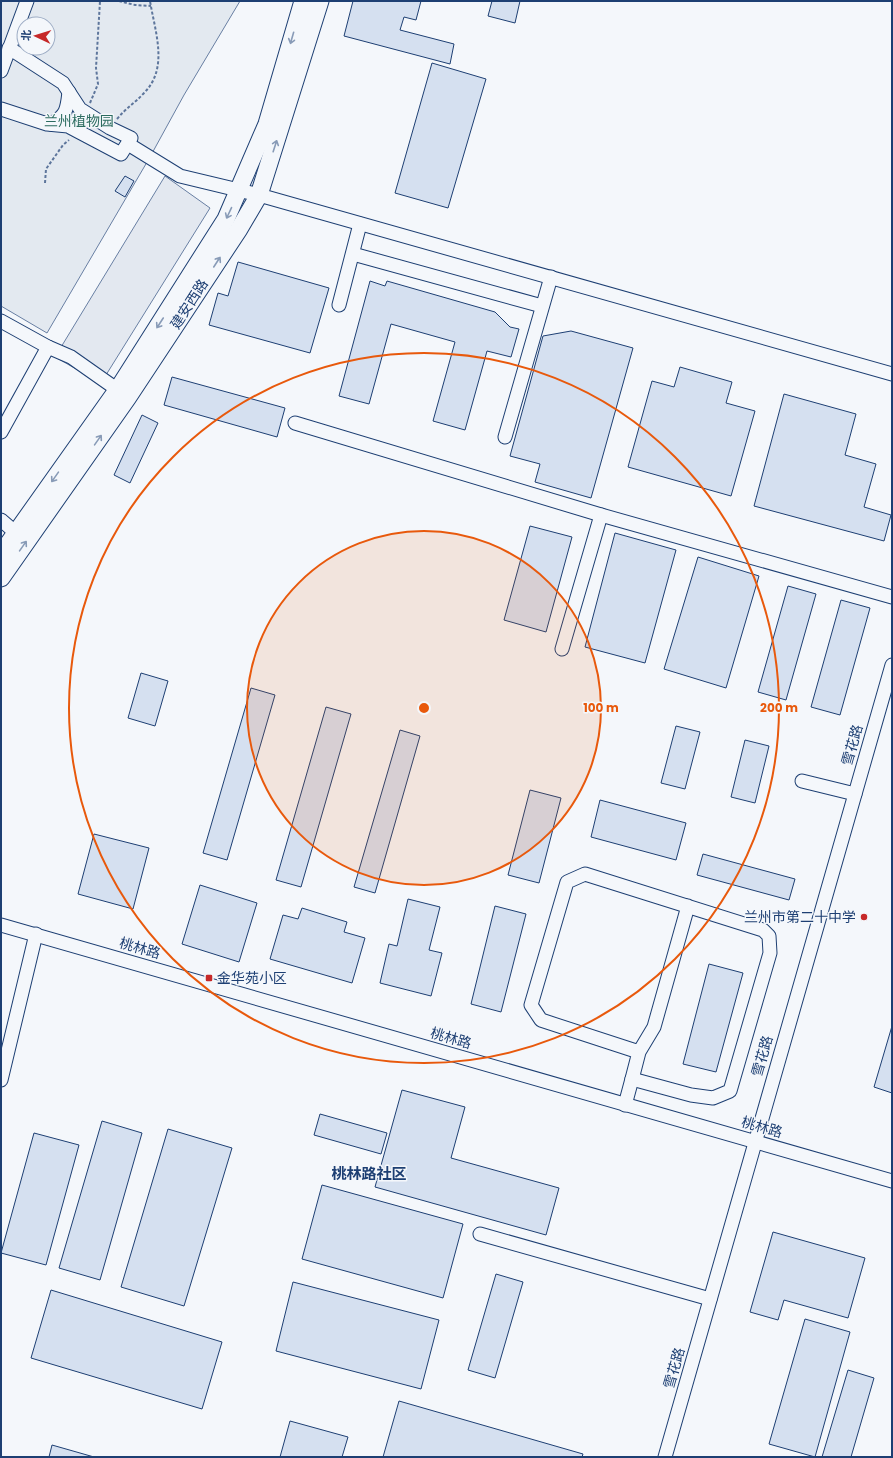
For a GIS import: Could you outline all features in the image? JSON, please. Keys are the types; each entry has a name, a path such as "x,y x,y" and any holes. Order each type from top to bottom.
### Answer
{"main road":[{"name":"建安西路","path":"1,554 16,532 123,393 226,219 240,190 267,124 303,1"},
{"name":"建安西路","path":"1,578 123,393 239,229 259,195 320,1"}],"street":[{"path":"1,71 27,1"},
{"path":"1,109 51,124 68,126 121,154 131,138 110,128 80,109 63,83 9,48"},
{"path":"51,124 62,118 67,108 69,92"},
{"path":"128,144 180,176 259,195 892,374"},
{"path":"339,305 360,224"},
{"path":"353,254 542,306"},
{"path":"505,437 551,277"},
{"path":"1,320 71,357 123,393"},
{"path":"1,432 48,346"},
{"path":"295,423 601,515 892,597"},
{"path":"562,649 601,515"},
{"path":"1,520 16,532"},
{"name":"雪花路","path":"665,1457 754,1142 892,665"},
{"path":"802,781 855,794"},
{"path":"632,1079 691,1095 714,1098 730,1091 770,953 769,936 763,930 585,874 567,882 531,1005 541,1020 639,1052"},
{"path":"625,1105 639,1052 654,1026 688,906"},
{"name":"桃林路","path":"1,925 892,1181"},
{"path":"1,1080 36,934"},
{"path":"660,1006 654,999 670,948"},
{"path":"480,1234 710,1299"}],"path":[{"path":"86,113 98,84 96,68 100,1"},
{"path":"119,1 135,5 151,6"},
{"path":"110,128 126,109 144,93 155,79 159,62 158,45 150,1"},
{"path":"45,182 46,169 63,144 70,139 87,136"}],"green space":[{"name":"兰州植物园","path":"1,1 240,1 184,95 150,157 47,333 1,306"}],"shaded area":[{"path":"165,176 210,208 101,383 55,357"}],"building":[{"path":"353,1 421,1 416,20 404,17 400,30 454,44 450,64 344,36"},
{"path":"492,1 520,1 515,23 488,16"},
{"path":"432,63 486,79 448,208 395,193"},
{"path":"125,176 134,181 125,197 115,191"},
{"path":"238,262 329,288 310,353 209,325 218,293 228,296"},
{"path":"370,281 385,286 387,281 495,312 510,327 519,329 511,357 487,351 465,430 433,421 455,342 391,324 369,404 339,396"},
{"path":"571,331 633,348 591,498 535,482 540,464 510,456 543,336"},
{"path":"680,367 732,382 726,403 755,411 731,496 628,467 652,381 674,387"},
{"path":"172,377 285,408 277,437 164,405"},
{"path":"784,394 856,414 845,455 876,464 864,507 891,515 884,541 754,506"},
{"path":"142,415 158,423 130,483 114,475"},
{"path":"530,526 572,537 546,632 504,620"},
{"path":"615,533 676,550 645,663 585,647"},
{"path":"698,557 759,576 726,688 664,669"},
{"path":"788,586 816,594 786,700 758,692"},
{"path":"841,600 870,608 840,715 811,707"},
{"path":"141,673 168,681 155,726 128,718"},
{"path":"251,688 275,695 227,860 203,853"},
{"path":"326,707 351,714 301,887 276,880"},
{"path":"676,726 700,732 685,789 661,783"},
{"path":"400,730 420,736 375,893 354,887"},
{"path":"745,740 769,746 755,803 731,797"},
{"path":"530,790 561,798 539,883 508,875"},
{"path":"600,800 686,823 676,860 591,837"},
{"path":"94,834 149,848 133,909 78,894"},
{"path":"703,854 795,879 789,900 697,875"},
{"path":"200,885 257,903 239,962 182,944"},
{"path":"408,899 440,907 429,950 442,953 431,996 380,983 389,944 397,946"},
{"path":"495,906 526,914 501,1012 471,1004"},
{"path":"302,908 347,922 344,932 365,938 352,983 270,959 283,915 298,919"},
{"path":"709,964 743,973 716,1072 683,1064"},
{"path":"892,1026 892,1093 874,1087"},
{"path":"402,1090 465,1107 451,1158 559,1188 546,1235 375,1187"},
{"path":"320,1114 387,1133 381,1154 314,1135"},
{"path":"102,1121 142,1133 100,1280 59,1268"},
{"path":"168,1129 232,1148 184,1306 121,1287"},
{"path":"34,1133 79,1145 46,1265 1,1253"},
{"path":"322,1185 463,1224 443,1298 302,1259"},
{"path":"773,1232 865,1258 848,1318 784,1300 778,1320 750,1312"},
{"path":"496,1274 523,1282 495,1378 468,1370"},
{"path":"293,1282 439,1320 421,1389 276,1351"},
{"path":"51,1290 222,1342 202,1409 31,1358"},
{"path":"805,1319 850,1332 815,1457 769,1444"},
{"path":"848,1370 874,1378 851,1457 822,1457"},
{"path":"399,1401 583,1454 582,1457 383,1457"},
{"path":"290,1421 348,1437 342,1457 280,1457"},
{"path":"52,1445 94,1457 49,1457"}],"place":[{"name":"兰州市第二十中学","path":"864,917"},
{"name":"金华苑小区","path":"209,978"}],"district":[{"name":"桃林路社区","path":"369,1174"}]}
